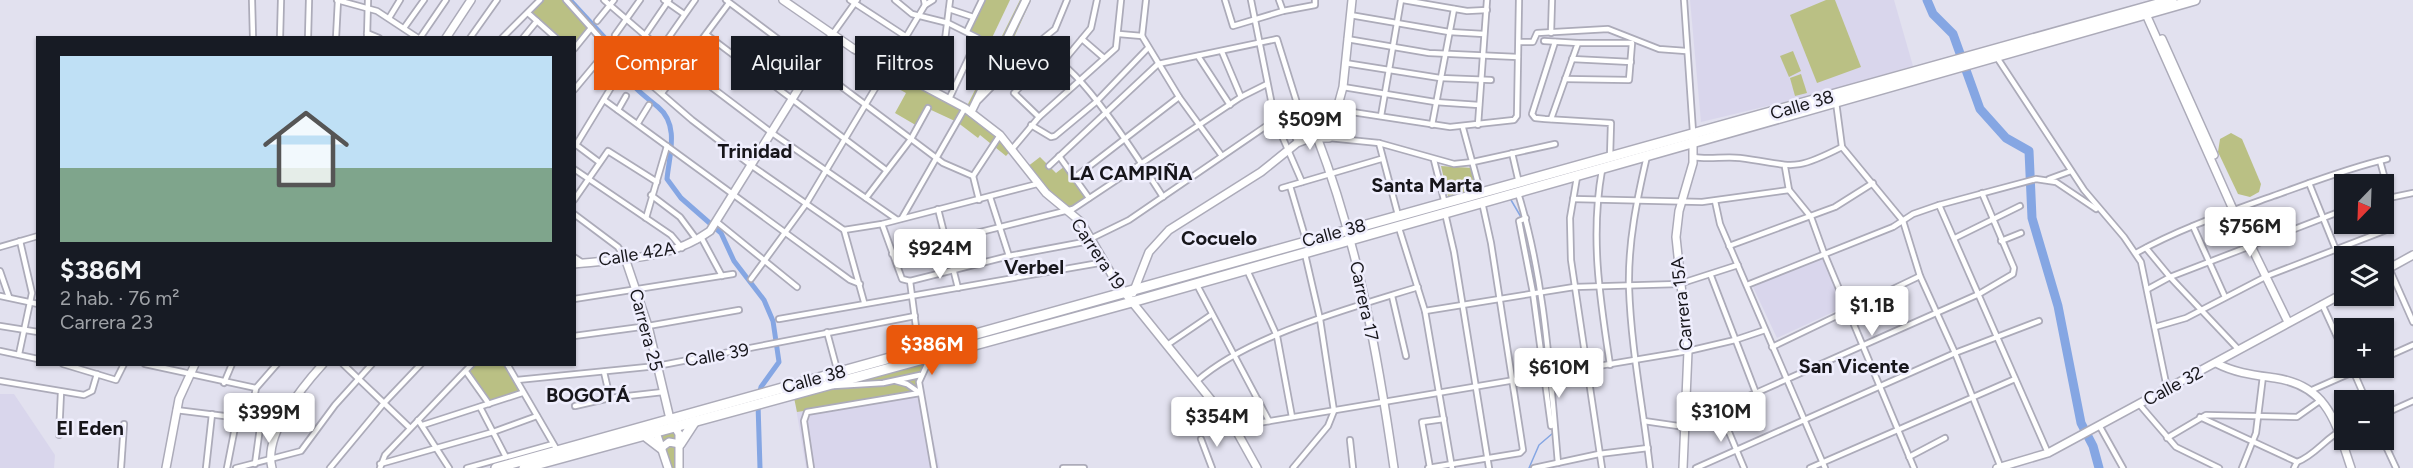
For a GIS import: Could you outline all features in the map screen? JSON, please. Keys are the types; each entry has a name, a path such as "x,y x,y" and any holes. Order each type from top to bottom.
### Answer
{"highway":[{"name":"Calle 38","path":"2147,11 2172,0"},
{"name":"Calle 38","path":"764,397 825,385 930,357 1306,240 1350,233 1445,208 1610,157 1694,139 1836,102 1995,54 2147,11 2195,0"},
{"name":"Calle 38","path":"1518,187 1578,174 1647,155 1694,139 1955,66"},
{"name":"Calle 38","path":"496,468 555,447 672,423 919,350 1130,296 1196,282 1305,251 1350,233"},
{"name":"Calle 38","path":"672,423 696,420 753,400"},
{"path":"680,444 696,420"},
{"name":"Calle 38","path":"524,468 644,435 655,427"},
{"path":"644,435 661,447"}],"street":[{"path":"252,0 253,36"},
{"path":"280,36 281,0"},
{"path":"308,36 309,0"},
{"path":"336,36 337,0 367,6 416,36"},
{"path":"367,35 369,0"},
{"path":"389,18 400,0"},
{"path":"404,28 424,0"},
{"path":"420,36 446,0"},
{"path":"447,36 471,0"},
{"path":"471,36 497,0"},
{"path":"504,36 540,0"},
{"path":"566,0 609,48 576,88"},
{"path":"604,0 645,35 667,1 684,14"},
{"path":"597,21 614,0"},
{"path":"615,35 640,0"},
{"path":"670,36 694,0"},
{"name":"Carrera 19","path":"783,0 855,49"},
{"path":"895,0 912,14 948,23 976,36 978,40 949,99"},
{"path":"854,1 906,36 925,3 933,0"},
{"path":"945,36 951,0"},
{"path":"967,31 982,1 973,0"},
{"path":"979,100 1026,0"},
{"path":"899,218 968,110 1025,53 1048,36 1060,22 1067,0"},
{"path":"1070,53 1094,22 1097,0"},
{"path":"1013,148 1039,117 1116,48 1121,0"},
{"path":"1146,0 1142,36 1179,97 1222,156"},
{"path":"1226,0 1232,26 1315,3"},
{"path":"1251,0 1275,120 1302,182"},
{"path":"1279,0 1283,11"},
{"path":"1302,0 1304,7"},
{"path":"1329,138 1339,110 1343,87 1352,0"},
{"path":"1381,116 1402,0 1454,9 1487,10"},
{"path":"1478,125 1487,0"},
{"path":"1339,110 1463,128 1514,120 1517,116 1519,0"},
{"path":"1551,33 1552,0"},
{"path":"1684,0 1694,139"},
{"path":"773,36 728,1 707,35 886,170"},
{"name":"Calle 42A","path":"832,35 854,1"},
{"path":"949,9 973,16"},
{"path":"1432,125 1454,9"},
{"path":"2147,11 2288,322"},
{"path":"528,13 553,36"},
{"path":"1350,15 1397,21 1449,32 1484,34"},
{"path":"525,36 537,21"},
{"path":"576,47 591,28"},
{"path":"1518,42 1533,42 1537,33 1608,30 1659,49 1686,51"},
{"path":"1119,34 1142,36"},
{"path":"1082,39 1104,58"},
{"path":"1048,166 1158,64 1277,39 1280,43 1302,119 1298,140 1261,172 1157,240 1141,267 1130,296"},
{"path":"1347,39 1445,55 1518,57"},
{"path":"1544,41 1630,43 1633,46 1628,82 1565,79"},
{"path":"1555,42 1532,114 1535,118 1612,123 1610,157"},
{"path":"1551,119 1578,43"},
{"path":"1031,125 1051,137 1055,136 1096,102 1148,48"},
{"path":"1222,52 1241,97"},
{"path":"1995,54 2071,171 2101,213 2136,253 2148,289 2167,388"},
{"path":"1198,56 1230,105"},
{"path":"1572,59 1631,62"},
{"path":"1345,63 1440,78 1491,80"},
{"path":"1070,73 1105,113 1163,196"},
{"path":"892,254 1068,211 1142,165 1241,97 1267,84"},
{"path":"1343,87 1435,102 1479,105"},
{"path":"843,89 948,166 973,176"},
{"path":"576,142 610,90"},
{"path":"658,90 752,166 844,230 864,302"},
{"path":"714,90 825,171 899,218"},
{"name":"Calle 42A","path":"576,264 660,255 682,248 710,231 799,90"},
{"path":"751,279 765,263 806,204 874,90"},
{"name":"Carrera 19","path":"931,90 968,110 1000,135 1013,148 1037,184 1081,222 1105,262 1130,296 1237,432 1257,468"},
{"path":"1017,90 1014,93 1039,117"},
{"path":"618,110 626,96"},
{"path":"1074,178 1179,97"},
{"path":"604,100 785,234 850,280 860,284"},
{"path":"1836,102 1842,147 1903,221 1920,276 1956,354 1999,468"},
{"path":"638,123 648,105"},
{"path":"866,198 911,140 928,108"},
{"path":"882,224 902,279 910,281 1009,256 1069,247 1129,220 1275,120"},
{"path":"1444,419 1422,422 1429,468 1452,467 1522,452 1500,299 1481,198 1463,128"},
{"path":"979,200 973,176 1000,135"},
{"path":"1281,138 1298,140 1317,137 1379,143 1454,164 1555,144"},
{"name":"Carrera 17","path":"1317,137 1331,172 1350,233 1385,402 1394,468"},
{"name":"Carrera 15A","path":"1683,468 1688,351 1679,284 1676,237 1681,201 1694,157 1694,139"},
{"path":"1379,143 1381,159 1425,311 1452,467"},
{"path":"576,145 599,162"},
{"path":"646,218 651,195 668,146"},
{"path":"1694,157 1741,158 1785,167 1812,162 1842,147"},
{"path":"576,193 610,151 657,182"},
{"path":"1512,153 1536,292 1558,463"},
{"path":"1647,155 1637,200 1629,286 1634,361 1650,468"},
{"path":"1059,156 1089,198"},
{"path":"1282,188 1381,159"},
{"path":"2136,253 2193,226 2309,183 2387,159"},
{"path":"1434,160 1463,305 1489,468"},
{"path":"2380,161 2384,174"},
{"path":"1603,167 1597,199 1595,239 1598,286 1610,365"},
{"path":"1785,167 1789,190 1811,217 1879,388 1914,468"},
{"path":"576,170 670,235 682,248"},
{"path":"1747,285 1940,205 2036,179 2049,179 2071,171"},
{"path":"1578,174 1573,199 1570,238 1574,287 1602,468"},
{"path":"2049,179 2101,213"},
{"path":"1729,246 1811,217 1848,200 1873,183"},
{"path":"2309,183 2334,246"},
{"path":"844,230 882,224 1037,184"},
{"path":"1290,186 1306,240"},
{"path":"1573,199 1715,201 1789,190"},
{"path":"1744,468 1720,410 1979,294 2014,272 1982,193"},
{"path":"2394,196 2413,193"},
{"path":"651,195 680,217 699,238 722,276"},
{"path":"990,197 1009,256"},
{"path":"1715,201 1720,224 1729,246 1824,465"},
{"path":"1940,205 2048,453"},
{"path":"1955,238 2020,207"},
{"path":"938,209 958,288"},
{"path":"2148,289 2170,277 2334,214"},
{"name":"Carrera 25","path":"576,216 618,247 625,258 648,326 672,423 679,434 679,468"},
{"path":"716,223 797,287"},
{"path":"2193,226 2225,297"},
{"path":"2001,241 2021,233"},
{"path":"2346,246 2376,234"},
{"path":"0,247 36,237"},
{"path":"19,354 32,293 20,241"},
{"path":"2146,248 2170,277 2239,350"},
{"path":"1293,468 1328,426 1334,411 1320,319 1305,251"},
{"path":"2155,327 2186,318 2267,276 2334,251"},
{"path":"2394,265 2413,255"},
{"path":"576,258 583,263"},
{"path":"779,319 864,302 1105,262"},
{"path":"1425,311 1574,287 1679,284 1710,276 1738,265"},
{"path":"1246,268 1277,336 1292,417"},
{"path":"0,271 9,297"},
{"path":"576,299 733,274"},
{"path":"1710,276 1756,393"},
{"path":"1772,347 1920,276"},
{"path":"910,281 919,350"},
{"path":"1196,282 1211,315 1269,421"},
{"path":"2394,285 2413,322"},
{"path":"1197,381 1233,355 1277,336 1320,319 1418,287"},
{"path":"0,296 36,304"},
{"path":"1392,296 1406,356"},
{"name":"Calle 32","path":"1999,468 2048,453 2334,298"},
{"path":"2322,304 2334,330"},
{"path":"576,336 738,310"},
{"name":"Calle 39","path":"517,380 657,366 778,344 915,315"},
{"path":"1167,345 1211,315"},
{"path":"1696,468 1956,354 2039,321"},
{"path":"0,326 36,332"},
{"path":"1237,432 1269,421 1688,351 1765,330"},
{"path":"827,332 838,373"},
{"path":"2394,354 2413,345"},
{"path":"0,351 36,358"},
{"path":"930,357 920,375 920,393 934,468"},
{"path":"2216,363 2235,372 2284,379 2312,390 2334,420"},
{"path":"77,366 118,380 123,366"},
{"path":"166,468 176,410 194,366"},
{"path":"224,383 231,366"},
{"path":"250,419 256,388 275,366"},
{"path":"271,464 282,423 295,397 321,366"},
{"path":"345,366 410,428"},
{"path":"236,468 255,464 271,464 301,451 370,366"},
{"path":"330,468 384,403 419,366"},
{"path":"380,466 410,428 467,373 471,366"},
{"path":"467,468 555,447 508,366"},
{"path":"160,367 188,376 256,388"},
{"path":"604,372 610,398"},
{"path":"467,373 489,404"},
{"path":"0,381 61,392 90,393 97,374"},
{"path":"825,385 840,387 895,381 920,375"},
{"path":"1548,375 1551,426"},
{"path":"2241,468 2253,442 2263,376"},
{"path":"2312,390 2335,378"},
{"path":"1810,468 1824,465 2015,379"},
{"path":"895,381 912,387 920,393"},
{"path":"59,435 61,392"},
{"path":"575,406 610,398 663,392"},
{"path":"423,426 522,393"},
{"path":"811,468 804,421 805,415 810,411 920,393"},
{"path":"2167,438 2200,417 2215,414 2297,417 2321,400"},
{"path":"2394,410 2413,401"},
{"path":"2139,404 2167,438 2192,456 2219,468"},
{"path":"480,407 506,457"},
{"path":"176,410 282,423"},
{"path":"206,468 212,414"},
{"path":"380,466 493,432 537,416"},
{"path":"227,468 237,417"},
{"path":"2200,417 2297,462"},
{"path":"255,464 261,420"},
{"path":"418,420 437,447 448,468"},
{"path":"1644,421 1685,427"},
{"path":"121,468 124,424"},
{"path":"2099,425 2123,468"},
{"path":"655,427 668,468"},
{"path":"2294,468 2297,462 2308,457 2334,437"},
{"path":"1909,457 1945,438"},
{"path":"1201,440 1212,468"},
{"path":"1350,440 1353,468"},
{"path":"661,447 669,442 680,444"},
{"path":"1534,468 1599,454 1648,448"},
{"path":"2346,450 2351,468"},
{"path":"2388,450 2396,468"},
{"path":"2020,468 2027,461"},
{"path":"1063,468 1084,468"}],"shaded area":[{"path":"1690,0 1894,0 1913,66 1813,95 1701,122"},
{"path":"1822,256 1844,307 1777,338 1753,287"},
{"path":"921,389 940,468 806,468 796,408"},
{"path":"0,394 14,394 55,455 54,468 0,468"}],"green space":[{"path":"540,0 565,0 591,28 576,48 576,36 555,36 528,13"},
{"path":"982,0 1010,0 993,36 973,36 967,31"},
{"path":"1020,0 1031,0 1015,36 1002,36"},
{"path":"1826,0 1835,0 1861,67 1817,83 1790,15"},
{"path":"1793,51 1801,71 1789,77 1780,56"},
{"path":"1801,74 1807,93 1795,96 1790,78"},
{"path":"901,90 930,90 966,108 975,90 983,90 972,112 1013,148 1006,156 980,135 978,138 957,122 929,109 919,127 895,113 906,93"},
{"path":"984,90 989,90 979,100"},
{"path":"2231,133 2242,139 2261,184 2259,192 2250,197 2238,194 2218,152 2220,139"},
{"path":"1040,157 1056,173 1065,166 1089,198 1068,211 1058,204 1027,167"},
{"path":"1441,166 1473,168 1475,190 1448,196"},
{"path":"930,357 920,375 920,393 797,412 793,393"},
{"path":"472,366 508,366 522,393 489,404 467,373"},
{"path":"677,426 679,468 668,468 656,431"}],"waterway":[{"path":"570,0 603,36"},
{"path":"1927,0 1933,14 1953,34 1980,109 2006,138 2029,151 2032,218 2058,306 2081,423 2093,446 2099,468"},
{"path":"638,90 665,114 669,123 672,141 667,179 681,198 721,233 734,261 764,300 773,321 779,362 761,387 759,395"},
{"path":"1511,200 1521,217"},
{"path":"1522,223 1536,290"},
{"path":"1537,298 1547,372"},
{"path":"758,404 760,468"},
{"path":"1529,468 1539,445 1553,433"}],"district":[{"name":"Trinidad","path":"755,151"},
{"name":"LA CAMPIÑA","path":"1131,173"},
{"name":"Santa Marta","path":"1427,185"},
{"name":"Cocuelo","path":"1219,238"},
{"name":"Verbel","path":"1034,267"},
{"name":"San Vicente","path":"1854,366"},
{"name":"BOGOTÁ","path":"588,395"},
{"name":"El Eden","path":"90,428"}]}
